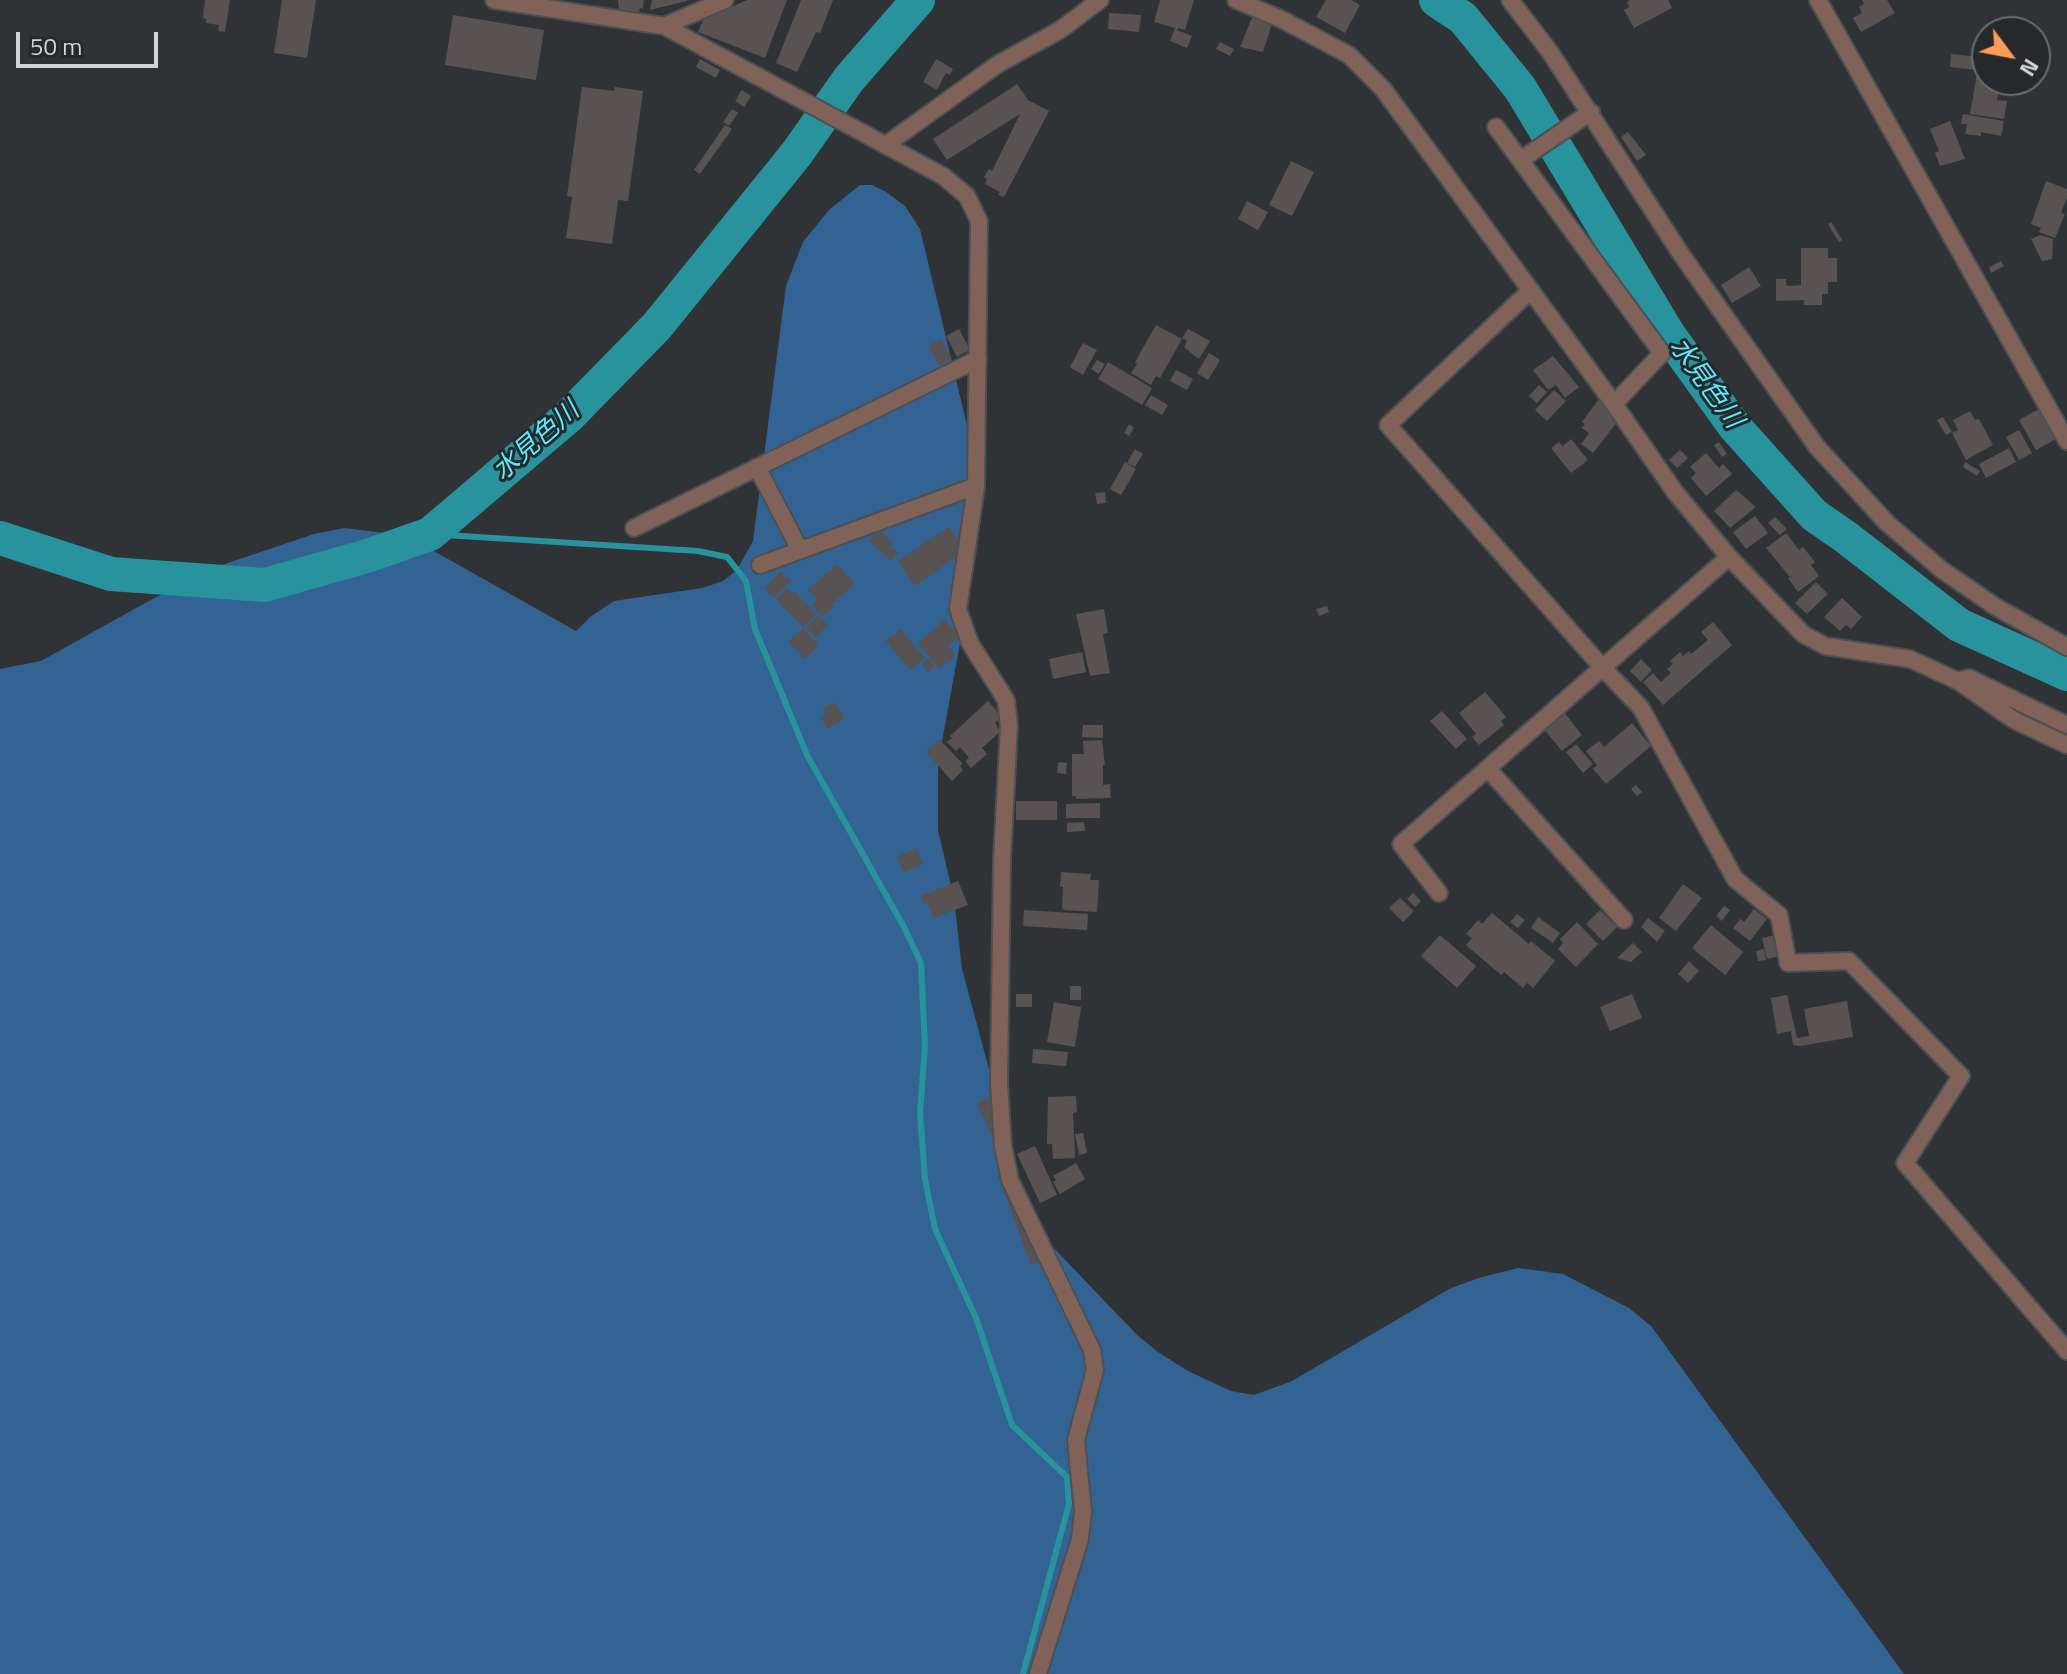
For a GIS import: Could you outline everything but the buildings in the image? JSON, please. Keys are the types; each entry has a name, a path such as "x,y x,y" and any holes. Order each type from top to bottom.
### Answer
{"street":[{"path":"494,0 664,26 943,176 967,196 979,221 976,486 958,609 970,643 1006,700 1009,725 1002,860 999,1051 1003,1146 1010,1180 1092,1350 1095,1370 1076,1440 1081,1466 1083,1511 1080,1539 1038,1674"},
{"path":"664,26 725,0"},
{"path":"887,144 998,64 1060,30 1100,0"},
{"path":"1236,0 1281,19 1349,55 1375,80 1531,290 1675,492 1729,557 1803,634 1825,646 1910,659 1958,681 2014,720 2067,745"},
{"path":"1510,0 1550,52 1681,254 1817,447 1887,523 1942,570 1996,607 2067,647"},
{"path":"1818,0 2067,441"},
{"path":"1522,159 1591,112"},
{"path":"1496,127 1662,353 1614,404"},
{"path":"1531,290 1388,425 1641,708 1735,879 1779,915 1788,963 1849,961 1961,1076 1905,1163 2067,1351"},
{"path":"634,528 978,359"},
{"path":"757,467 800,550"},
{"path":"760,565 976,486"},
{"path":"1439,893 1401,844 1729,557"},
{"path":"1958,681 1969,678 2067,725"},
{"path":"1488,769 1624,920"}],"shaded area":[{"path":"860,185 872,185 886,192 905,206 920,229 981,484 977,549 938,764 938,830 954,899 962,969 1025,1203 1049,1243 1137,1335 1158,1352 1188,1371 1231,1391 1254,1395 1292,1381 1451,1288 1518,1268 1563,1274 1629,1308 1651,1326 1904,1674 0,1674 0,669 41,661 156,597 225,564 314,534 345,528 407,536 576,631 614,601 702,588 723,581 737,570 753,541 786,286 803,242 829,210"}],"waterway":[{"name":"水見色川","path":"0,538 111,574 265,585 367,556 430,534 569,416 657,326 797,153 849,79 918,0"},
{"name":"水見色川","path":"1436,0 1463,18 1520,88 1669,335 1735,427 1814,515 1959,625 2067,674"},
{"path":"430,534 698,551 727,557 746,581 755,629 807,755 921,963 925,1046 920,1113 925,1179 935,1229 976,1318 1012,1425 1067,1477 1069,1504 1023,1674"}]}
